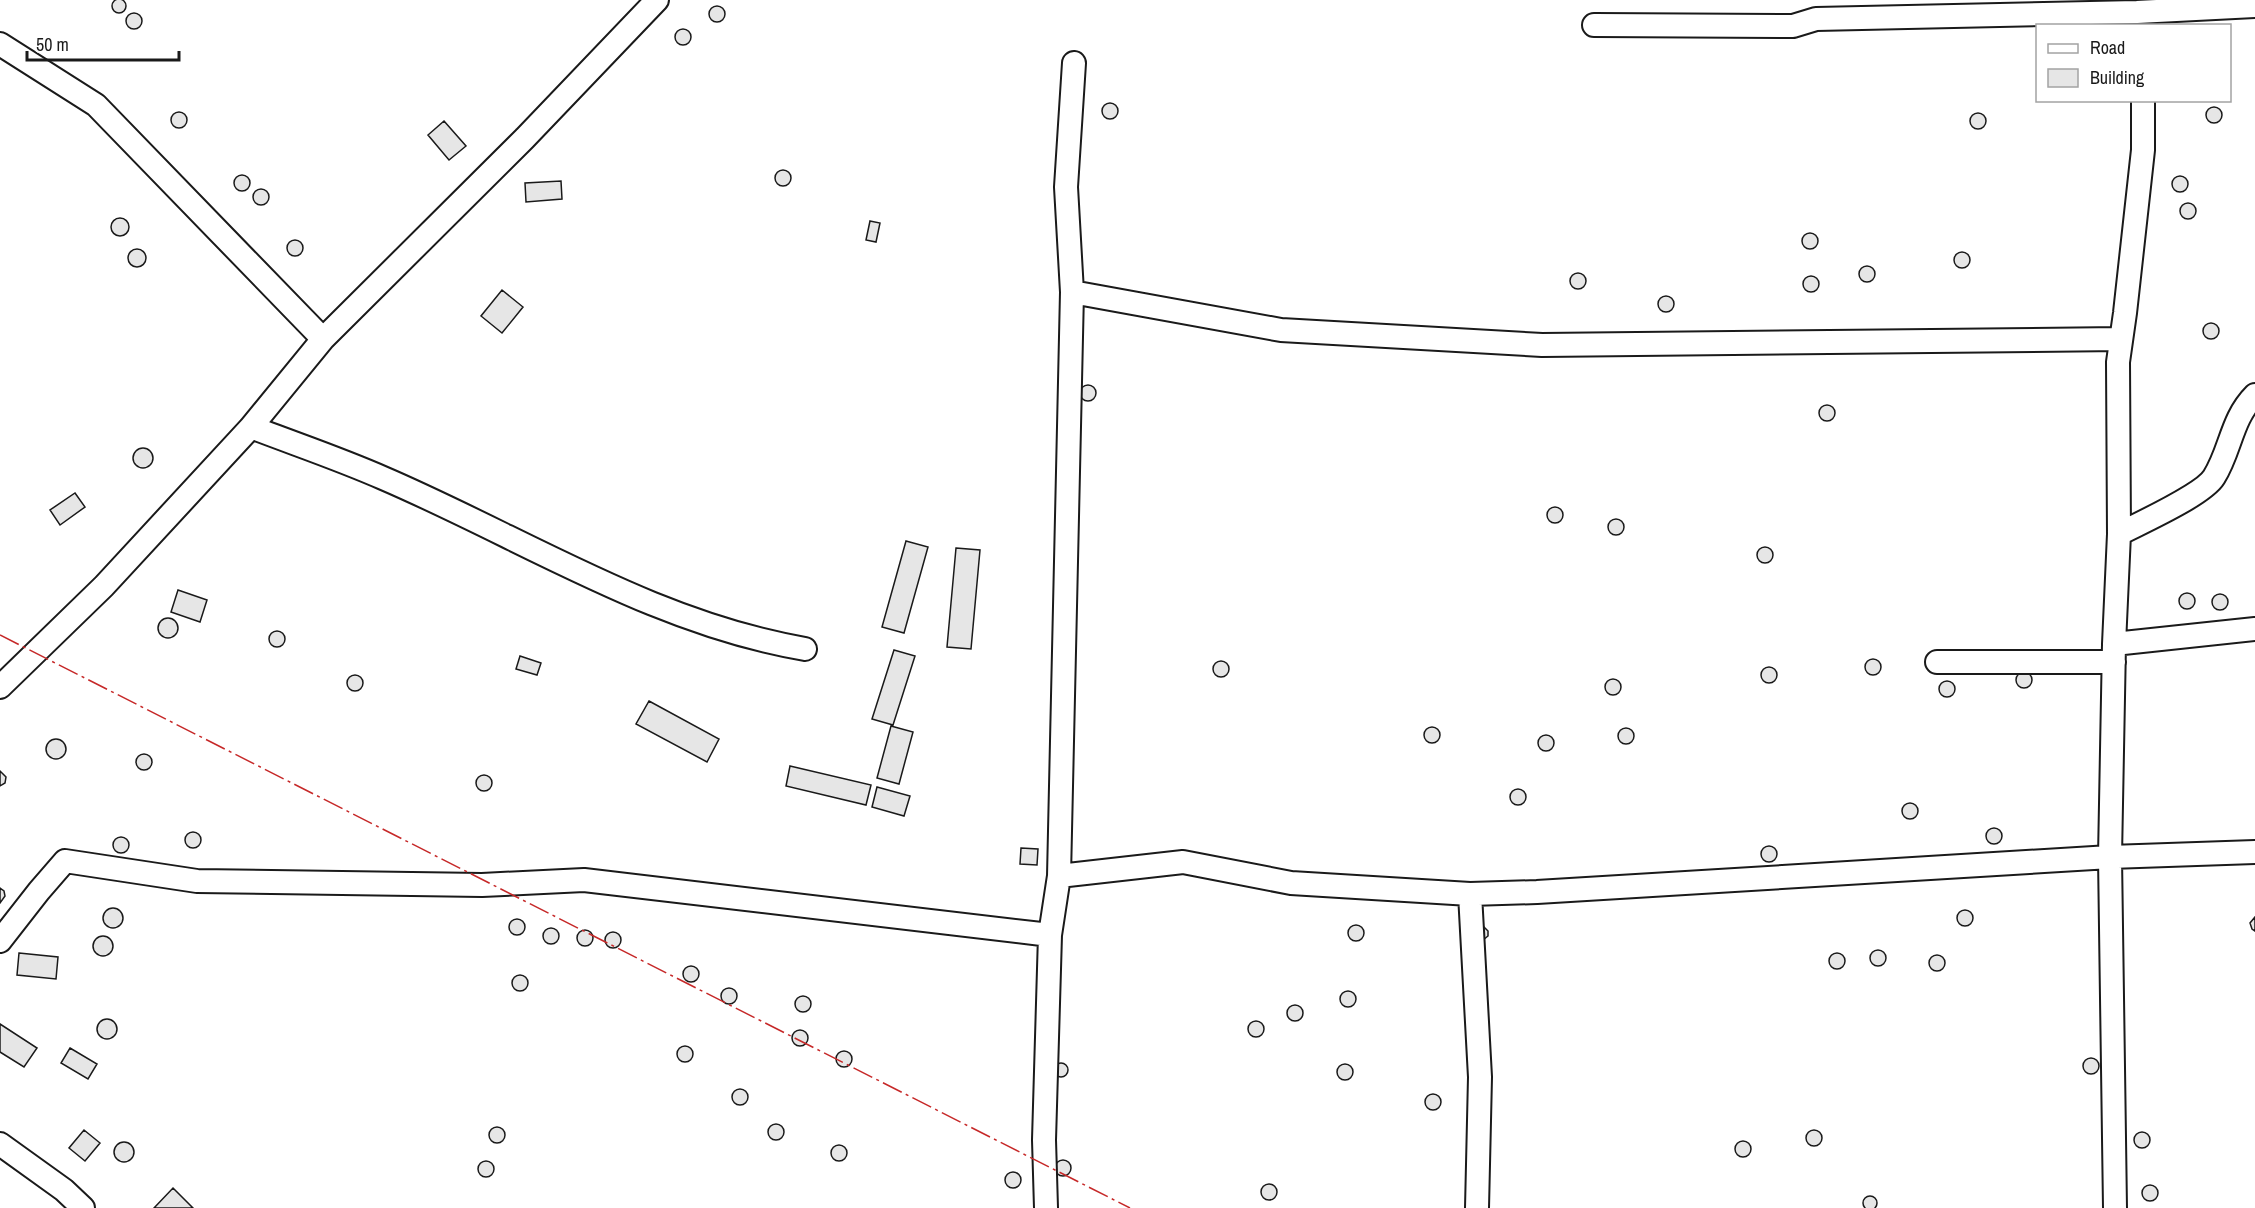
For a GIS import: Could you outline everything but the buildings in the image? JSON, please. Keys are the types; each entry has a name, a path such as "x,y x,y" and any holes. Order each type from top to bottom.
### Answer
{"street":[{"path":"0,687 104,586 251,427 323,339 525,138 657,0"},
{"path":"1594,25 1793,26 1816,19 2137,13 2255,6"},
{"path":"0,44 96,105 323,339"},
{"path":"1046,1208 1044,1140 1050,934 1059,876 1071,292 1066,187 1074,63"},
{"path":"2115,1208 2110,857 2119,534 2118,362 2143,150 2143,102"},
{"path":"1071,292 1281,330 1542,345 2121,339"},
{"path":"2119,534 2182,501 2213,478 2243,407 2255,395"},
{"path":"251,427 384,478 620,591 680,615 765,642 805,649"},
{"path":"1937,662 2114,653 2255,629"},
{"path":"1059,876 1183,862 1291,883 1470,894 1537,892 2110,857 2255,852"},
{"path":"0,942 65,861 197,881 482,885 584,880 1050,934"},
{"path":"1470,894 1479,1077 1478,1208"},
{"path":"0,1144 64,1190 83,1208"}],"power":[{"path":"0,635 1130,1208"}]}
